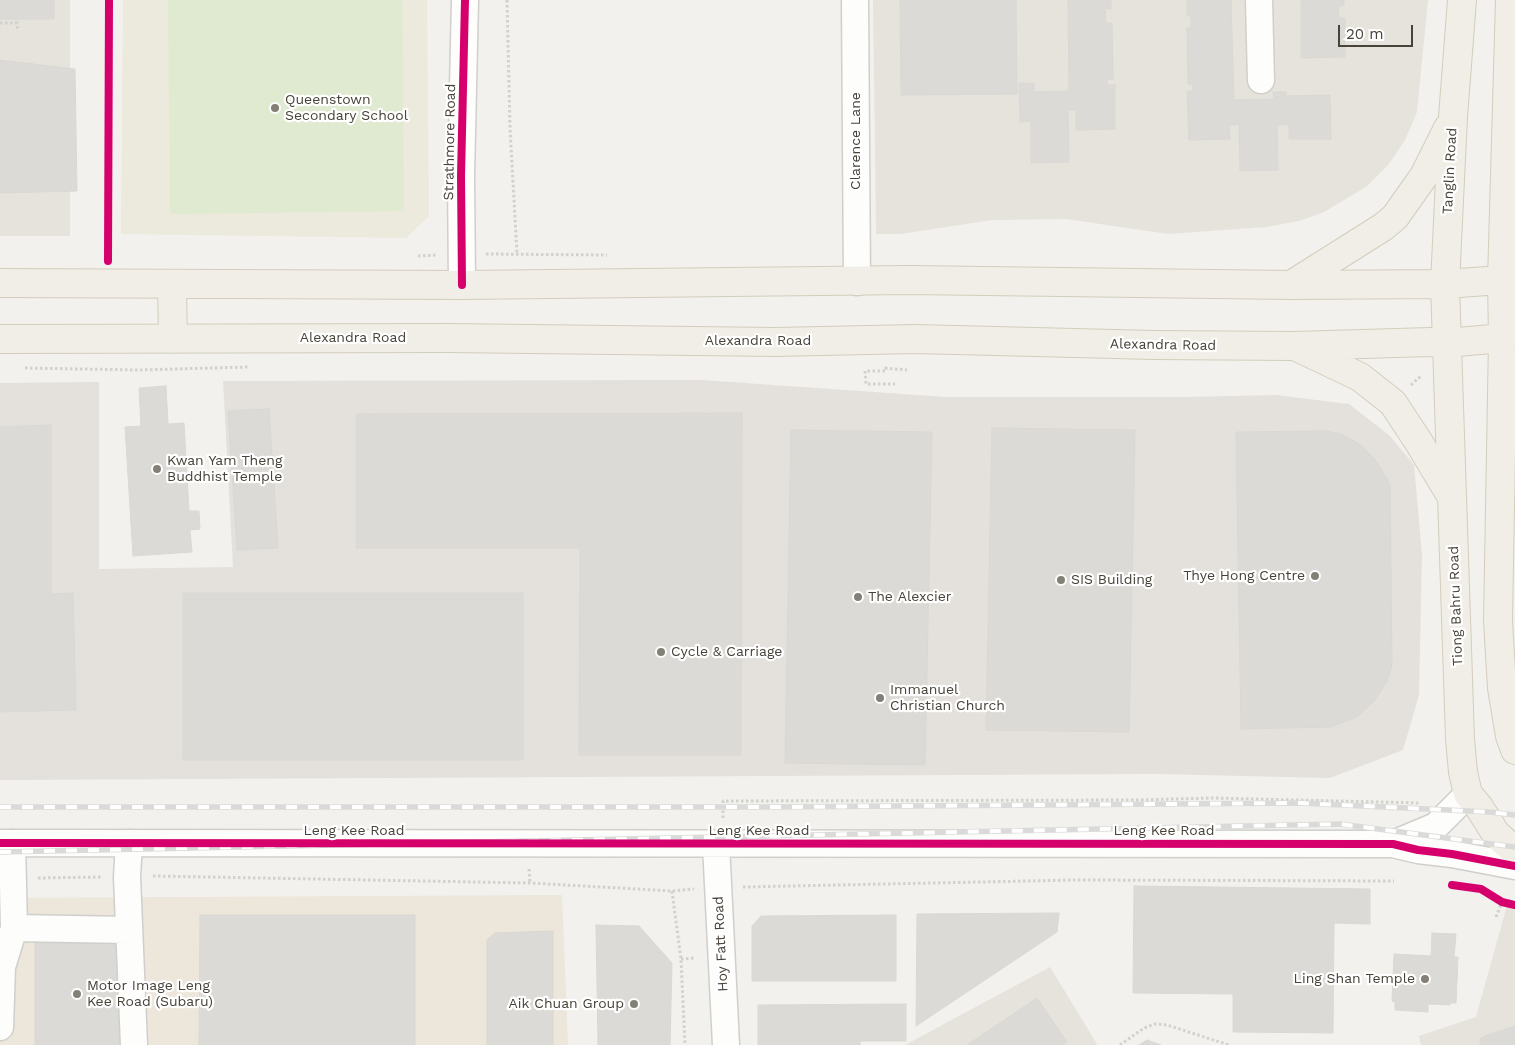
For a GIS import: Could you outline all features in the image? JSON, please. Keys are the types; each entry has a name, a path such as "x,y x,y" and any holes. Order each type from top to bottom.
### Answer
{"main road":[{"name":"Tanglin Road","path":"1446,343 1445,284 1453,117 1462,0"},
{"path":"1510,0 1511,129 1507,586 1498,622 1502,688 1510,736 1515,750"},
{"path":"1291,285 1383,227 1395,216 1424,176 1453,117"},
{"path":"0,283 462,285 909,280 1291,285 1445,284 1509,280"},
{"path":"172,284 173,339"},
{"name":"Alexandra Road","path":"0,339 458,338 775,342 915,339 1154,345 1293,346 1446,343 1509,338"},
{"name":"Tiong Bahru Road","path":"1446,343 1460,739 1463,772 1468,794 1479,807 1496,834 1515,851"},
{"path":"1293,346 1360,377 1393,404 1452,497"}],"street":[{"name":"Strathmore Road","path":"462,285 461,176 464,0"},
{"name":"Clarence Lane","path":"855,0 857,282"},
{"path":"1259,0 1261,80"},
{"name":"Leng Kee Road","path":"1393,844 1436,826 1468,794"},
{"name":"Leng Kee Road","path":"6,843 129,843 720,832 1393,844 1515,866"},
{"name":"Hoy Fatt Road","path":"720,832 718,888 726,1045"},
{"path":"0,1027 2,966 14,928 13,878 6,843"},
{"path":"129,843 127,876 134,1045"},
{"path":"14,928 129,930"}],"path":[{"path":"507,0 510,128 516,254"},
{"path":"0,23 17,23 18,31"},
{"path":"896,370 906,370"},
{"path":"886,371 865,371 866,384 895,384"},
{"path":"720,832 723,801 1137,800 1213,798 1404,804 1424,802"},
{"path":"13,878 180,876 530,883 672,891 718,888 1076,880 1394,881"},
{"path":"672,891 681,959 684,1045"},
{"path":"1496,917 1502,901"},
{"path":"1120,1045 1144,1028 1155,1024 1229,1045"}],"shaded area":[{"path":"0,0 70,0 70,236 0,236"},
{"name":"Queenstown Secondary School","path":"123,0 427,0 429,216 406,238 121,234"},
{"path":"873,0 1428,0 1417,112 1405,140 1389,164 1366,187 1324,212 1299,221 1266,227 1168,234 1066,219 992,220 900,234 876,234"},
{"path":"702,380 946,397 1276,395 1349,404 1390,436 1414,465 1422,555 1419,695 1403,750 1330,778 1156,774 0,780 0,383 99,382 99,569 233,567 223,381"},
{"path":"562,895 568,1045 0,1045 0,898"},
{"path":"1509,898 1515,902 1515,1045 1421,1045 1419,1036 1476,1017"},
{"path":"1050,967 1096,1045 905,1045"}],"green space":[{"name":"Queenstown Secondary School","path":"168,0 402,0 404,211 170,214"}],"building":[{"path":"0,0 54,0 54,19 0,19"},
{"path":"900,0 1016,0 1017,94 901,95"},
{"path":"1068,0 1111,0 1111,9 1105,8 1106,23 1112,23 1113,79 1107,79 1107,85 1115,85 1115,129 1076,130 1076,110 1068,110 1069,162 1031,163 1031,121 1020,122 1019,83 1034,83 1034,92 1069,91"},
{"path":"1187,0 1231,0 1234,100 1274,99 1273,92 1286,92 1286,96 1330,95 1331,139 1289,139 1289,124 1277,125 1278,170 1240,171 1239,124 1229,125 1230,139 1189,140 1187,91 1193,91 1193,84 1188,84 1187,28 1191,28 1191,16 1187,16"},
{"path":"1301,0 1344,0 1344,5 1338,6 1339,18 1345,18 1345,57 1301,58"},
{"path":"0,60 75,69 77,191 0,193"},
{"name":"Kwan Yam Theng Buddhist Temple","path":"166,386 168,424 184,423 189,511 199,511 200,529 190,530 192,552 133,556 125,427 141,426 139,388"},
{"path":"269,409 278,548 237,550 228,411"},
{"name":"Cycle & Carriage","path":"742,413 741,755 579,755 580,548 356,548 356,414"},
{"path":"51,425 51,594 73,593 76,710 0,712 0,427"},
{"name":"SIS Building","path":"992,428 1135,430 1129,732 986,730"},
{"name":"The Alexcier","path":"791,430 932,432 925,765 785,763"},
{"name":"Thye Hong Centre","path":"1326,431 1341,434 1361,445 1377,462 1390,485 1392,666 1386,683 1374,701 1357,717 1331,727 1241,729 1236,432"},
{"path":"183,593 523,593 523,760 183,760"},
{"path":"1134,886 1370,889 1370,924 1334,923 1333,1033 1233,1032 1233,994 1133,993"},
{"path":"1059,913 1057,932 916,1026 917,914"},
{"path":"200,915 415,915 415,1045 199,1045"},
{"path":"896,915 896,981 752,981 752,926 761,916"},
{"name":"Aik Chuan Group","path":"596,925 639,926 672,963 670,1045 598,1045"},
{"path":"553,931 553,1045 487,1045 487,940 495,933"},
{"name":"Ling Shan Temple","path":"1432,933 1456,934 1454,957 1458,957 1456,1003 1450,1003 1450,1005 1428,1004 1428,1012 1395,1010 1395,1002 1392,1001 1394,954 1431,956"},
{"name":"Motor Image Leng Kee Road (Subaru)","path":"35,943 119,943 120,1045 35,1045"},
{"path":"1037,998 1067,1042 1063,1045 967,1045"},
{"path":"906,1004 906,1041 860,1041 860,1045 758,1045 758,1005"},
{"path":"1515,1026 1515,1045 1480,1045 1480,1039 1485,1036"},
{"path":"1147,1040 1161,1045 1139,1045"}],"railway":[{"path":"0,807 776,807 1300,803 1490,812 1515,815"},
{"path":"0,852 1340,824 1515,847"}],"cycle path":[{"path":"108,261 109,0"},
{"path":"462,285 461,176 465,0"},
{"path":"0,843 1393,844 1515,866"},
{"path":"1452,885 1481,889 1502,902 1515,905"}],"place":[{"name":"Queenstown Secondary School","path":"275,108"},
{"name":"Kwan Yam Theng Buddhist Temple","path":"157,469"},
{"name":"Thye Hong Centre","path":"1315,576"},
{"name":"SIS Building","path":"1061,580"},
{"name":"The Alexcier","path":"858,597"},
{"name":"Cycle & Carriage","path":"661,652"},
{"name":"Immanuel Christian Church","path":"880,698"},
{"name":"Ling Shan Temple","path":"1425,979"},
{"name":"Motor Image Leng Kee Road (Subaru)","path":"77,994"},
{"name":"Aik Chuan Group","path":"634,1004"}]}
